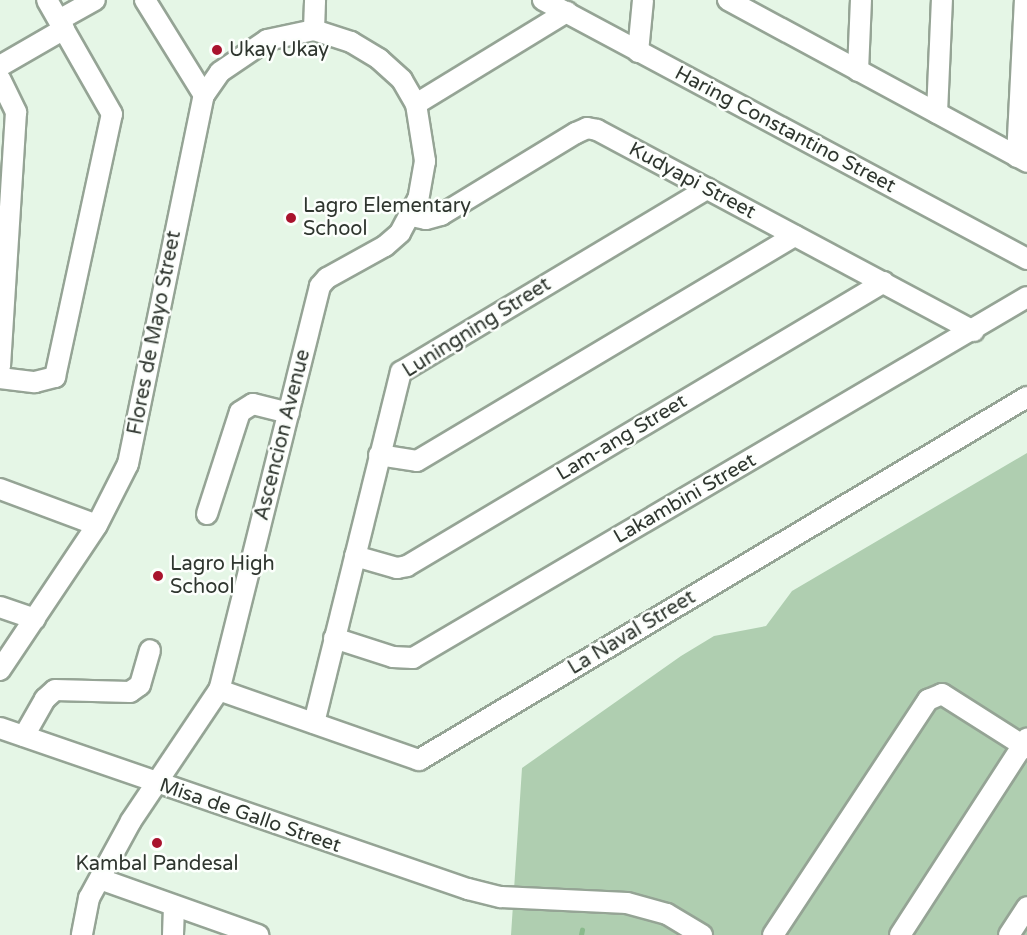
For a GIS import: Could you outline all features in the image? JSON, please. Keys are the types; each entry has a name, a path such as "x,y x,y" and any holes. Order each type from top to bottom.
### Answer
{"street":[{"path":"0,378 35,382 55,377 112,114 47,0"},
{"path":"0,66 95,0"},
{"path":"145,0 204,95"},
{"path":"314,30 315,0"},
{"name":"Haring Constantino Street","path":"543,0 1027,259"},
{"path":"638,52 643,0"},
{"path":"728,0 759,8 858,70 1022,160 1025,0"},
{"path":"858,70 861,0"},
{"path":"937,113 942,0"},
{"path":"416,104 567,12"},
{"name":"Flores de Mayo Street","path":"0,670 97,525 128,464 204,95 220,72 257,46 314,30"},
{"name":"Ascencion Avenue","path":"82,935 84,912 100,879 154,784 219,690 320,286 327,278 385,246 412,216 425,161 416,104 402,80 379,59 351,42 314,30"},
{"path":"0,79 16,112 0,366"},
{"name":"Kudyapi Street","path":"412,216 426,219 441,215 586,128 597,130 974,331"},
{"name":"Luningning Street","path":"314,723 401,372 707,189"},
{"path":"379,455 417,460 795,236"},
{"name":"Lam-ang Street","path":"355,556 397,568 407,566 884,282"},
{"name":"Lakambini Street","path":"334,638 393,657 413,658 974,331 1027,297"},
{"name":"La Naval Street","path":"219,690 419,760 1027,397"},
{"path":"207,514 240,412 253,404 289,413"},
{"path":"0,489 97,525"},
{"path":"0,607 35,619"},
{"path":"24,736 45,699 55,690 130,692 140,685 150,650"},
{"path":"773,935 928,700 942,694 1025,744 900,935"},
{"name":"Misa de Gallo Street","path":"0,728 154,784 468,889 501,897 627,903 667,914 702,935"},
{"path":"100,879 257,935"},
{"path":"173,935 174,907"},
{"path":"1009,935 1027,907"}],"green space":[{"path":"1027,453 1027,935 511,935 522,768 681,656 714,636 766,626 792,591"}],"waterway":[{"path":"581,935 582,930"}],"place":[{"name":"Ukay Ukay","path":"217,50"},
{"name":"Lagro Elementary School","path":"291,218"},
{"name":"Lagro High School","path":"158,576"},
{"name":"Kambal Pandesal","path":"157,843"}]}
